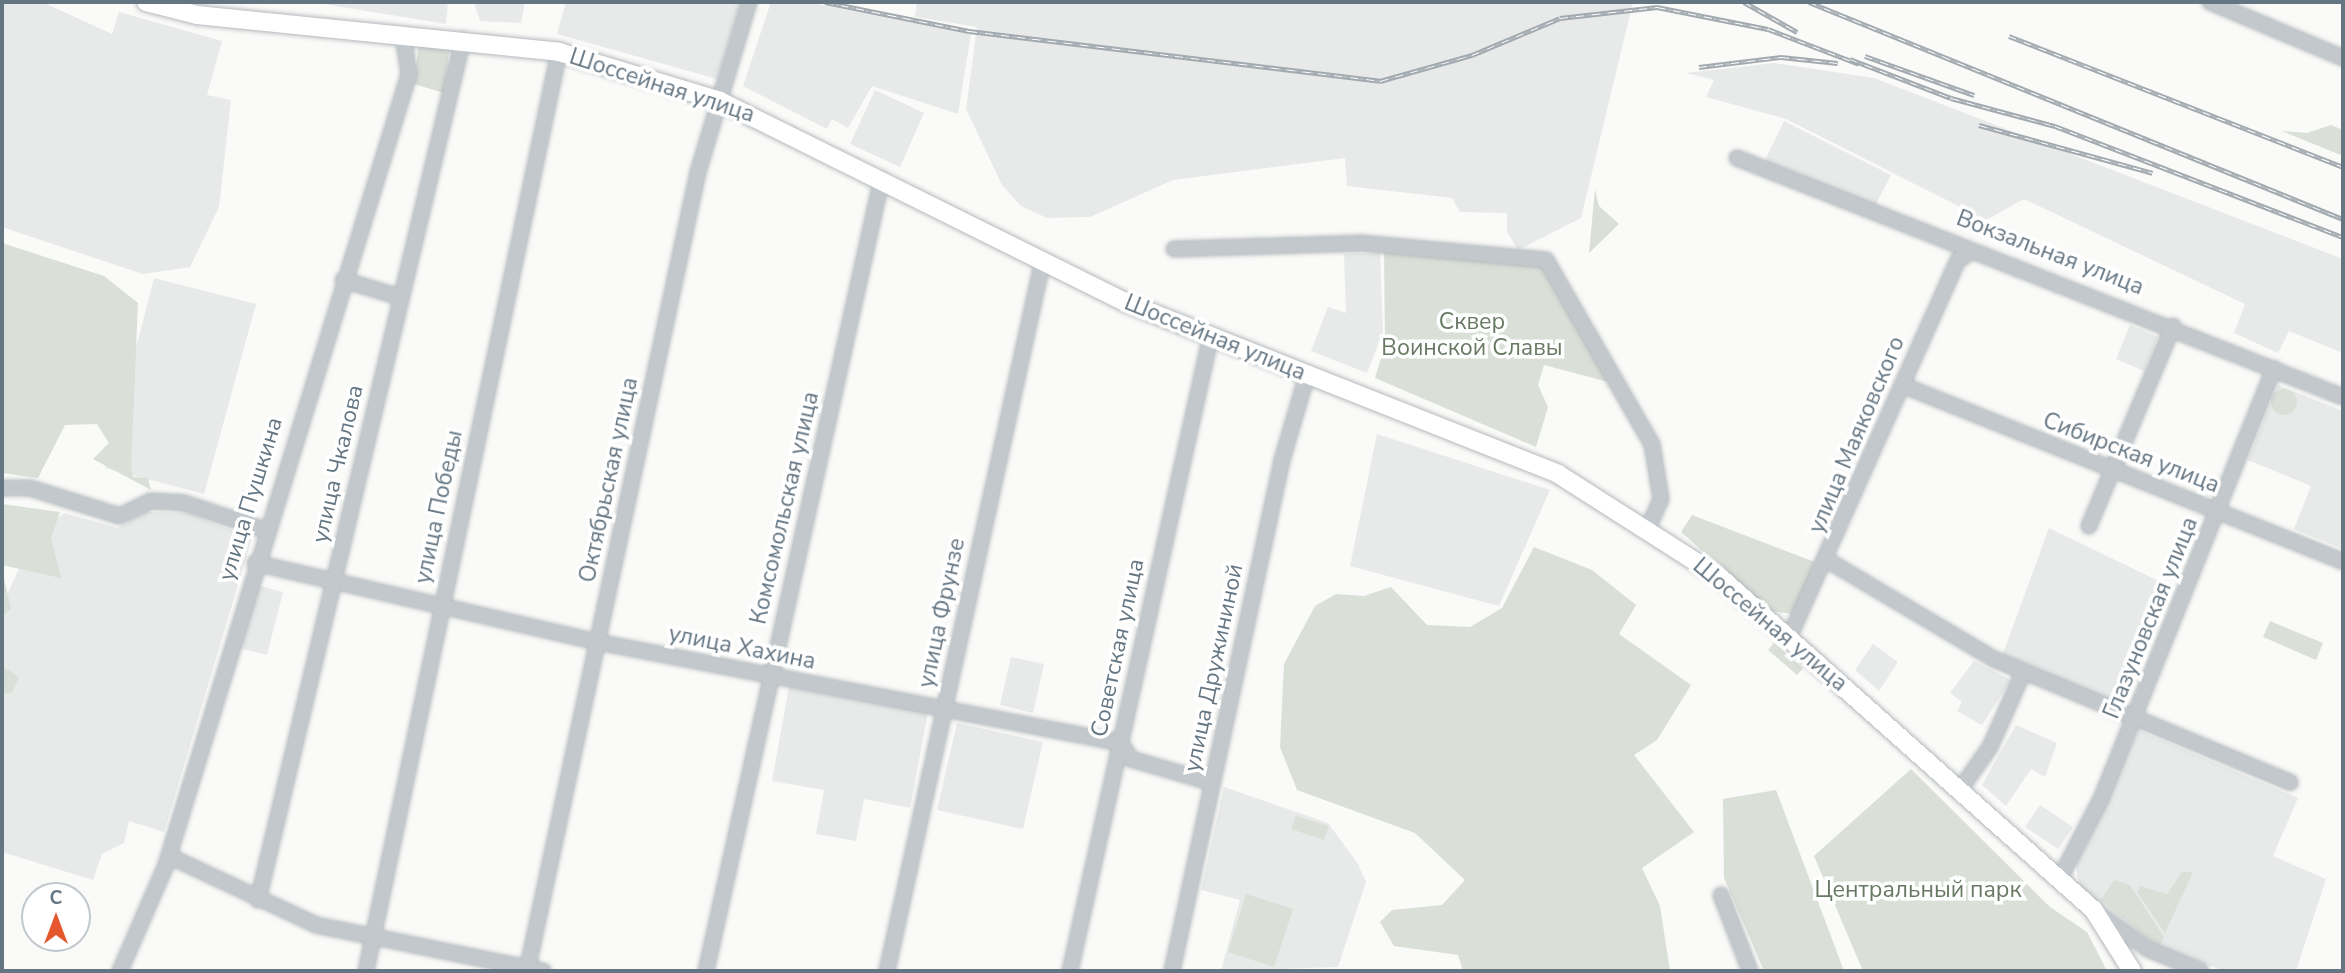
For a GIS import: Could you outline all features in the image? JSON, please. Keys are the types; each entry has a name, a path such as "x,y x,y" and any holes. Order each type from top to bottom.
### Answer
{"main road":[{"name":"Шоссейная улица","path":"146,2 197,15 463,39 559,52 720,101 882,178 1042,264 1307,375 1558,474 1648,528 1721,578 2092,909 2132,971"}],"street":[{"name":"Октябрьская улица","path":"527,970 698,172 749,2"},
{"path":"2210,2 2343,58"},
{"name":"улица Пушкина","path":"120,971 169,856 265,530 409,74 403,35"},
{"name":"улица Чкалова","path":"258,900 463,39"},
{"name":"улица Победы","path":"366,971 370,938 559,52"},
{"name":"Вокзальная улица","path":"1737,158 1971,252 1984,250 2343,397"},
{"name":"Комсомольская улица","path":"706,971 882,178"},
{"path":"1174,249 1360,243 1546,260 1652,444 1661,499 1648,528"},
{"name":"улица Маяковского","path":"1788,639 1827,561 1958,260 1971,252"},
{"name":"улица Фрунзе","path":"887,971 1042,264"},
{"path":"343,280 400,297"},
{"path":"2089,526 2115,469 2172,326"},
{"name":"Советская улица","path":"1070,971 1211,335"},
{"name":"Глазуновская улица","path":"2059,880 2134,718 2219,512 2274,368"},
{"name":"улица Дружининой","path":"1172,971 1282,460 1307,375"},
{"name":"Сибирская улица","path":"1902,385 2343,561"},
{"path":"2,488 30,488 120,516 151,500 184,503 265,530"},
{"path":"1827,561 2024,673 2290,782"},
{"name":"улица Хахина","path":"255,563 333,585 597,642 944,712 1121,743 1131,758 1213,783"},
{"path":"1959,792 1990,747 2024,673"},
{"path":"169,856 316,925 527,970 543,971"},
{"path":"1721,895 1750,971"},
{"path":"2092,909 2148,949 2201,971"},
{"path":"2186,971 2193,971"}],"shaded area":[{"path":"2,2 42,2 112,34 119,12 222,41 207,95 231,100 219,207 190,267 143,274 2,227"},
{"path":"312,2 448,2 446,24"},
{"path":"474,2 525,2 521,23 480,21"},
{"path":"566,2 740,2 717,79 557,34"},
{"path":"771,2 806,2 971,34 958,114 872,86 848,128 832,119 827,129 743,86"},
{"path":"917,2 1633,2 1581,218 1518,250 1507,232 1507,213 1460,212 1452,198 1347,186 1345,158 1173,180 1090,217 1047,218 1021,206 1002,185 966,109 977,27 915,17"},
{"path":"1774,63 1874,78 2343,259 2343,353 2289,331 2278,353 2234,333 2245,304 2024,199 1986,220 1786,119 1706,97 1714,80 1686,73"},
{"path":"875,90 924,113 900,167 850,144"},
{"path":"1784,121 1891,175 1875,206 1763,164"},
{"path":"1380,253 1383,332 1367,373 1311,351 1328,307 1346,313 1344,254"},
{"path":"154,278 256,304 204,494 105,468"},
{"path":"2130,325 2158,337 2144,371 2116,359"},
{"path":"2278,385 2343,411 2343,549 2294,529 2311,486 2248,460"},
{"path":"1377,434 1550,490 1499,606 1350,566"},
{"path":"146,512 187,513 252,538 164,832 129,821 124,843 102,854 93,880 2,852 2,605 35,535 64,513 118,528"},
{"path":"2049,528 2173,588 2122,710 2001,659"},
{"path":"256,585 283,592 267,655 240,648"},
{"path":"1873,644 1898,662 1879,691 1855,670"},
{"path":"1011,657 1044,664 1033,713 1000,705"},
{"path":"1974,661 2011,680 1982,725 1957,711 1962,702 1950,693"},
{"path":"789,687 928,712 910,808 864,799 856,841 816,834 824,790 772,781"},
{"path":"957,723 1043,742 1023,829 937,810"},
{"path":"2016,725 2057,743 2045,777 2031,769 2006,806 1982,785"},
{"path":"2138,730 2298,798 2273,856 2326,879 2296,971 2225,971 2159,948 2079,888 2076,863"},
{"path":"1224,787 1328,823 1358,864 1366,882 1338,967 1221,971 1240,900 1201,890"},
{"path":"2040,805 2073,827 2058,849 2025,827"}],"green space":[{"path":"419,41 450,44 444,93 414,84"},
{"path":"2331,125 2343,130 2343,156 2282,131 2307,133"},
{"path":"1595,189 1599,206 1619,224 1589,253"},
{"path":"2,243 104,276 138,303 131,467 133,477 148,478 151,490 93,459 109,443 97,424 65,425 38,478 2,473"},
{"name":"Сквер Воинской Славы","path":"1384,248 1540,264 1612,383 1544,365 1538,385 1548,407 1536,447 1375,378 1385,345"},
{"path":"2284,389 2293,393 2297,402 2293,411 2284,415 2275,411 2271,402 2275,393"},
{"path":"2,504 60,512 51,538 61,578 2,565"},
{"path":"1692,515 1820,564 1793,614 1770,611 1681,532"},
{"path":"1534,547 1592,570 1636,605 1619,634 1691,685 1657,740 1634,755 1694,832 1642,868 1660,906 1670,971 1463,971 1458,955 1394,946 1380,922 1392,910 1442,905 1465,880 1415,833 1297,790 1280,747 1284,664 1315,606 1336,594 1364,596 1391,587 1427,625 1470,627 1502,608"},
{"path":"2,569 11,609 2,616"},
{"path":"2270,621 2323,643 2316,660 2263,637"},
{"path":"1774,643 1803,668 1797,675 1768,650"},
{"path":"2,666 19,677 12,692 2,694"},
{"name":"Центральный парк","path":"1911,769 2050,907 2087,932 2107,971 1863,971 1814,856"},
{"path":"1776,790 1844,971 1764,971 1724,878 1723,799"},
{"path":"1296,816 1329,826 1324,840 1291,829"},
{"path":"2182,872 2193,872 2165,933 2137,892 2140,886 2167,894"},
{"path":"2114,880 2130,885 2164,937 2159,947 2101,900"},
{"path":"1246,894 1293,909 1274,967 1228,952"}],"railway":[{"path":"825,2 969,31 1380,81 1472,55 1560,18 1657,7 1768,29 1859,64"},
{"path":"1744,2 1797,32"},
{"path":"1809,2 2343,219"},
{"path":"2009,36 2343,167"},
{"path":"1865,56 1974,95"},
{"path":"1699,67 1781,57 1838,63"},
{"path":"1850,59 1951,98 2055,126 2343,237"},
{"path":"1979,125 2153,173"}]}
